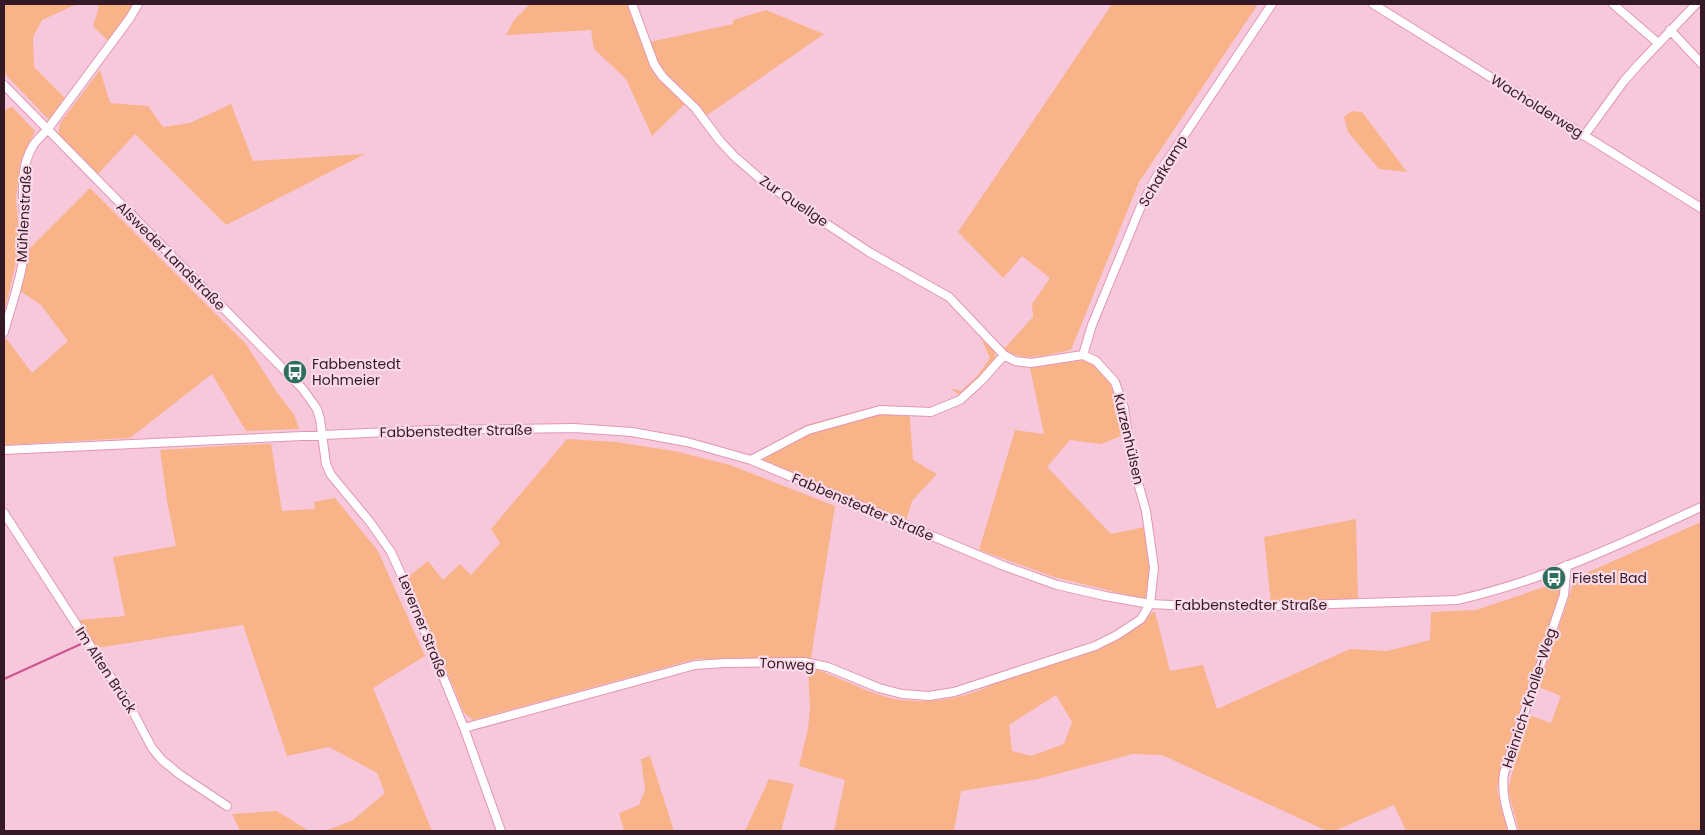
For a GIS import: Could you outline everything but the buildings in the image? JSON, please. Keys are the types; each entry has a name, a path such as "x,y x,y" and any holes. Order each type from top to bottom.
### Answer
{"street":[{"name":"Mühlenstraße","path":"4,332 20,276 24,254 25,236 22,199 24,166 34,143 48,130 130,18 138,4"},
{"name":"Zur Quellge","path":"632,4 654,64 662,76 696,109 720,141 735,157 765,183 813,215 870,252 949,297 1004,355"},
{"name":"Schafkamp","path":"1083,355 1092,325 1141,206 1156,176 1272,4"},
{"name":"Wacholderweg","path":"1373,4 1701,208"},
{"path":"1613,4 1658,43"},
{"path":"1584,136 1624,81 1696,4"},
{"path":"1670,30 1701,63"},
{"name":"Alsweder Landstraße","path":"4,85 302,388 317,409 320,419 321,436"},
{"path":"751,460 808,430 880,410 931,412 960,400 982,380 1004,355 1016,361 1031,363 1083,355"},
{"name":"Kurzenhülsen","path":"1083,355 1096,361 1115,382 1124,408 1131,458 1146,512 1154,568 1150,604"},
{"name":"Fabbenstedter Straße","path":"4,450 431,430 574,428 632,432 687,442 751,460 1004,566 1057,585 1150,604 1241,606 1457,600 1487,593 1567,566 1617,546 1701,507"},
{"name":"Leverner Straße","path":"321,436 326,464 331,475 370,522 391,552 464,728 501,831"},
{"name":"Im Alten Brück","path":"4,513 132,710 152,748 162,760 179,774 227,806"},
{"name":"Heinrich-Knolle-Weg","path":"1513,831 1504,804 1502,786 1504,773 1564,595 1567,566"},
{"name":"Tonweg","path":"464,728 695,665 804,662 828,667 879,688 902,694 929,696 954,692 1095,646 1117,635 1141,619 1150,604"}],"shaded area":[{"path":"4,4 77,4 42,20 33,37 34,67 67,100 50,121 4,73"},
{"path":"97,4 133,4 109,42 93,26 99,7"},
{"path":"530,4 629,4 652,64 686,103 652,136 626,79 594,49 591,30 506,35 514,20"},
{"path":"1112,4 1258,4 1139,182 1071,350 1037,357 1012,354 1004,349 1033,317 1032,304 1050,278 1022,256 1003,278 958,232"},
{"path":"766,10 824,34 706,116 659,65 650,42 733,24 733,20"},
{"path":"100,70 110,103 148,106 163,127 190,123 231,104 253,161 365,154 226,225 135,134 96,176 58,135 60,123"},
{"path":"12,107 35,131 20,164 16,199 20,245 4,314 4,110"},
{"path":"1352,111 1362,112 1407,172 1379,169 1348,132 1344,117"},
{"path":"90,188 246,344 278,394 294,414 299,429 246,431 212,374 130,438 4,445 4,345 6,338 32,373 68,341 41,305 20,291 29,249"},
{"path":"982,340 994,350 996,359 981,378 961,396 950,388 961,391 977,376 990,358"},
{"path":"1083,360 1094,365 1108,381 1117,401 1123,435 1101,444 1070,440 1047,467 1111,534 1145,527 1150,569 1148,600 1054,577 979,550 1015,430 1044,434 1030,368"},
{"path":"880,407 909,408 913,460 937,474 912,501 906,521 760,459 758,451 806,425 865,409"},
{"path":"567,439 616,442 674,451 730,465 835,506 811,658 696,659 473,720 464,713 408,577 428,561 443,580 460,564 471,575 500,543 491,529"},
{"path":"271,444 282,511 315,509 314,502 335,498 378,551 425,656 373,688 432,831 325,831 353,820 385,793 377,773 329,747 287,756 243,625 97,648 78,620 125,616 113,557 176,546 160,450"},
{"path":"1356,519 1358,601 1271,603 1264,537"},
{"path":"1701,522 1701,831 1519,831 1508,790 1529,715 1551,723 1561,696 1539,687 1575,578"},
{"path":"1559,582 1561,592 1502,766 1497,789 1509,831 1406,831 1394,805 1334,831 1327,831 1162,755 1133,754 1038,779 961,791 954,831 834,831 845,780 799,766 808,729 810,708 808,667 889,698 920,701 949,699 1069,659 1104,645 1121,636 1155,612 1170,671 1203,665 1217,709 1350,649 1387,651 1430,640 1431,612 1476,610","holes":["1056,695 1072,722 1064,744 1031,756 1012,751 1009,725"]},
{"path":"650,756 674,831 624,831 619,813 639,805 645,790 641,759"},
{"path":"769,779 794,784 781,831 745,831"},
{"path":"277,811 309,831 240,831 232,814"}],"waterway":[{"path":"4,679 81,644"}],"place":[{"name":"Fabbenstedt Hohmeier","path":"295,372"},
{"name":"Fiestel Bad","path":"1554,578"}]}
